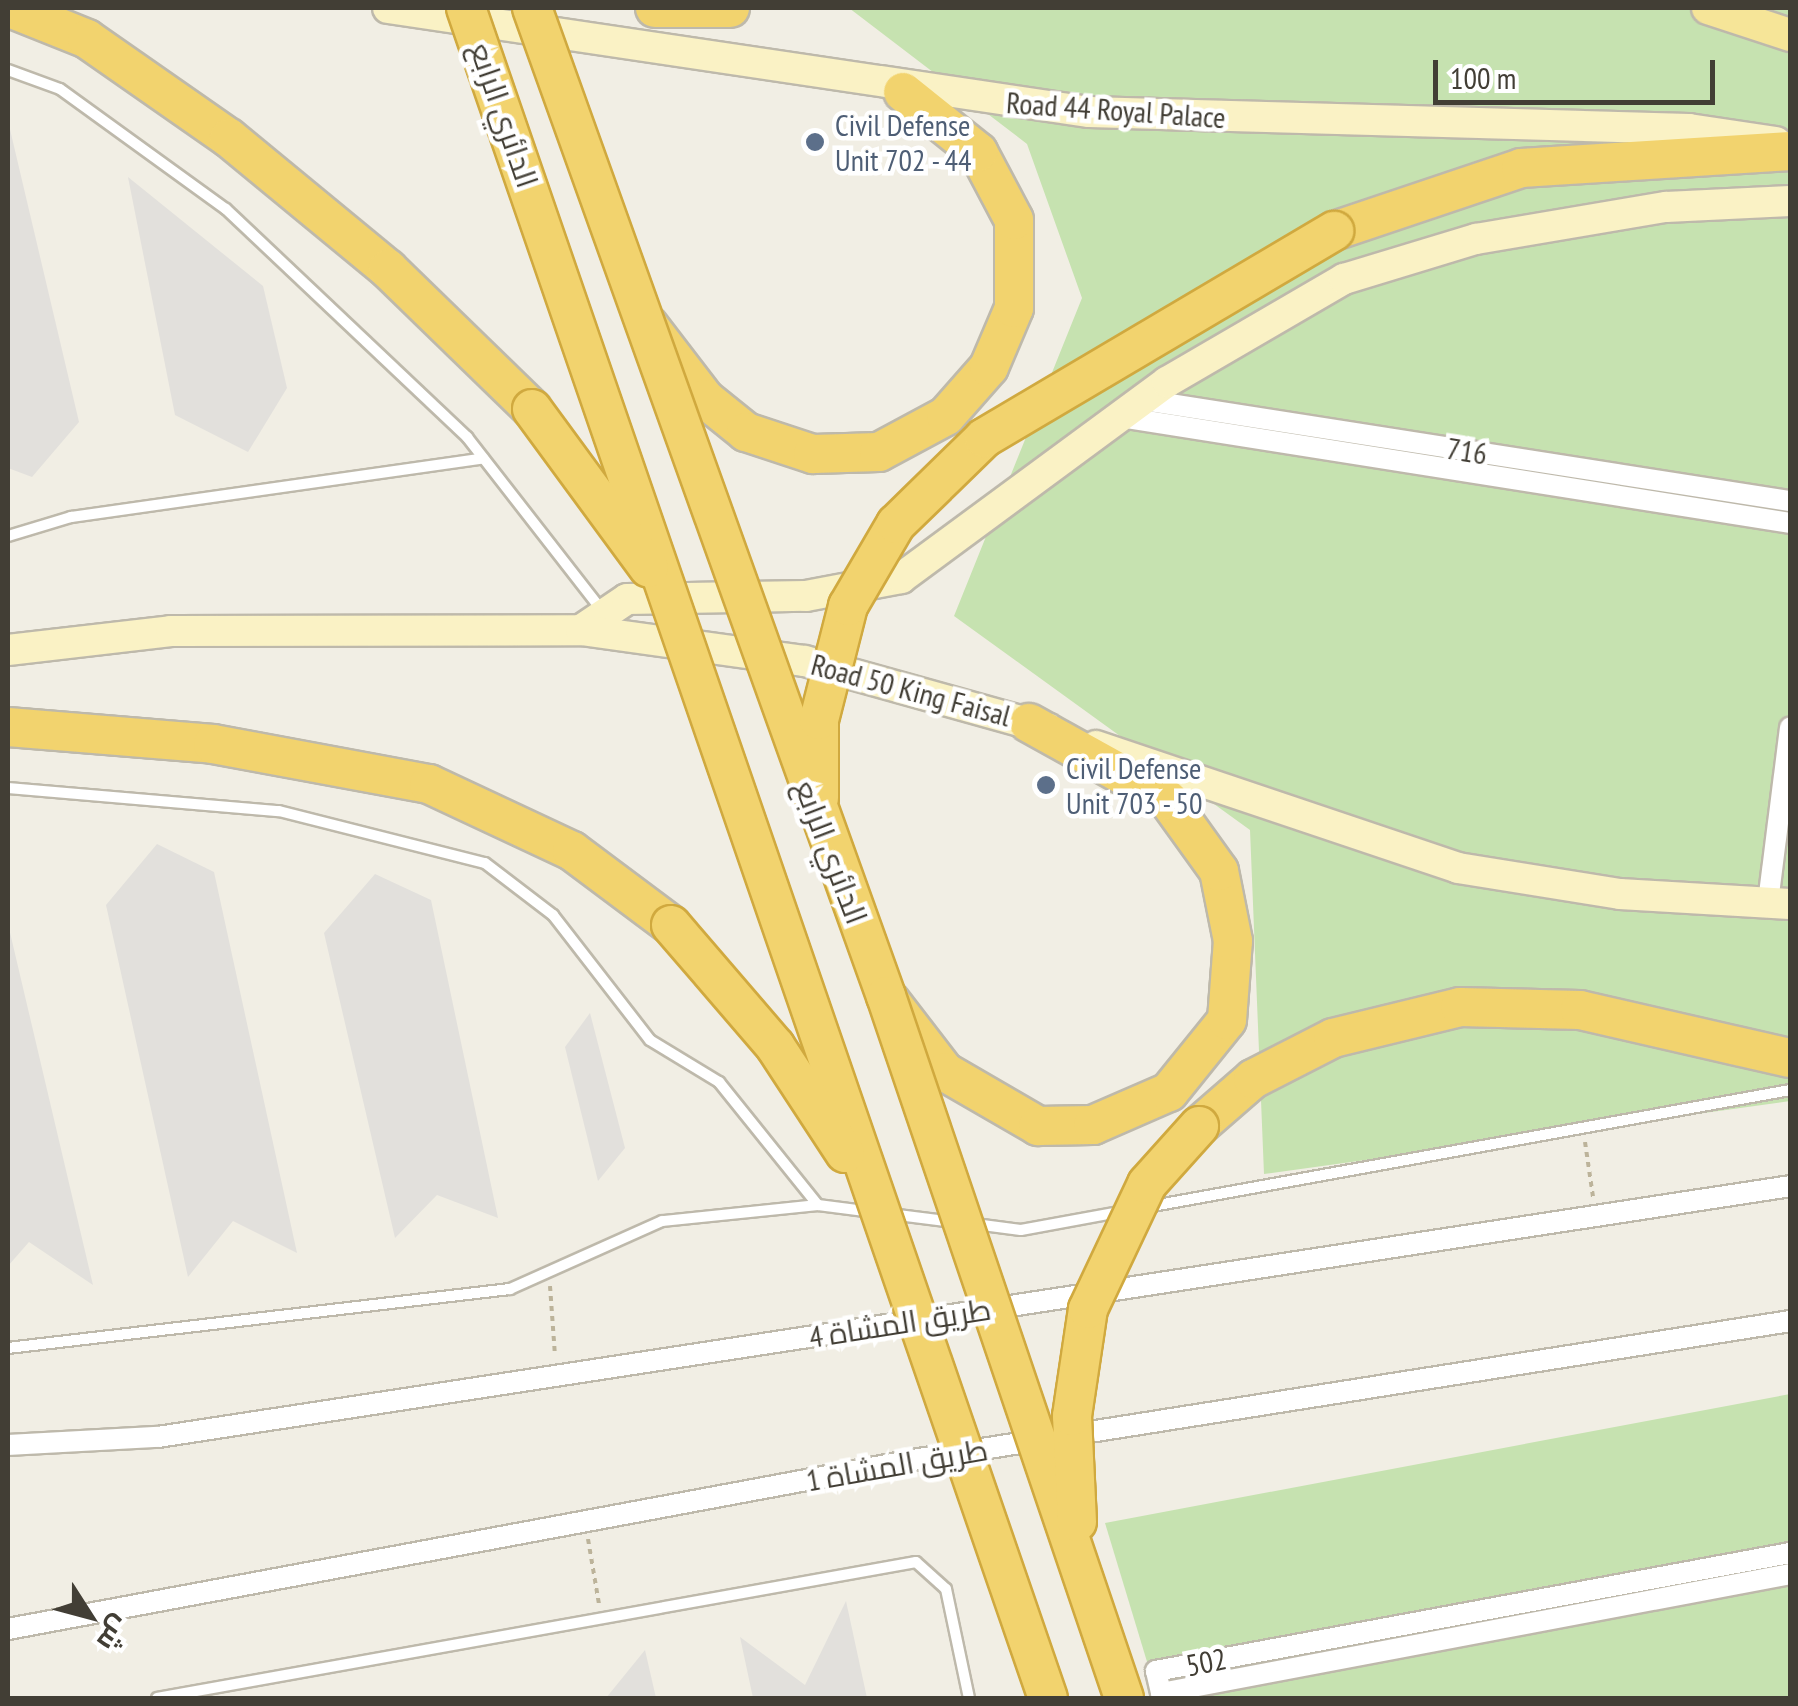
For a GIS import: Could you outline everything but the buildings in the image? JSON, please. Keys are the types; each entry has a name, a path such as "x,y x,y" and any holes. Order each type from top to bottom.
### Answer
{"highway":[{"path":"10,8 87,39 229,138 388,269 532,408 672,598"},
{"name":"الدائري الرابع","path":"466,8 1048,1698"},
{"name":"الدائري الرابع","path":"532,8 819,826 886,996 1124,1698"},
{"path":"655,8 728,8"},
{"path":"634,305 705,399 746,432 813,454 880,452 946,416 989,367 1014,308 1014,220 978,152 904,92"},
{"path":"819,826 820,720 848,606 896,524 984,438 1334,231 1521,168 1790,148"},
{"path":"886,996 945,1072 1038,1126 1093,1125 1169,1092 1227,1020 1233,941 1219,871 1168,800 1029,723"},
{"path":"8,727 212,744 429,784 572,852 671,925 776,1046 886,1222"},
{"path":"1078,1565 1072,1416 1088,1309 1148,1184 1199,1126 1253,1079 1333,1038 1445,1009 1580,1010 1790,1058"}],"main road":[{"name":"Road 44 Royal Palace","path":"392,8 904,92 1089,112 1688,128 1790,148"},
{"path":"1708,8 1790,34"},
{"path":"593,622 627,599 806,596 901,578 1132,409 1276,311 1344,279 1571,223 1790,201"},
{"name":"Road 50 King Faisal","path":"8,650 171,631 593,622 805,661 1029,723 1458,868 1620,894 1779,903"}],"street":[{"name":"716","path":"1132,409 1790,501"},
{"path":"1132,409 1790,524"},
{"path":"1779,903 1790,727"},
{"name":"طريق المشاة 4","path":"8,1445 158,1437 1790,1186"},
{"name":"طريق المشاة 1","path":"8,1629 586,1522 1790,1322"},
{"name":"502","path":"1790,1553 1156,1672 1161,1693 1790,1574"}],"lane":[{"path":"8,70 60,90 226,209 483,458 593,622"},
{"path":"8,536 71,517 483,458"},
{"path":"8,788 279,811 484,862 553,916 650,1040 719,1082 818,1205"},
{"path":"8,1348 510,1289 662,1222 818,1205 1021,1230 1790,1090"},
{"path":"157,1698 916,1562 946,1588 969,1698"}],"path":[{"path":"1584,1128 1596,1216"},
{"path":"549,1272 556,1376"},
{"path":"586,1522 602,1618"}],"green space":[{"path":"849,8 1790,8 1790,1101 1264,1174 1250,830 954,616 1082,298 1027,144"},
{"path":"1790,1394 1790,1698 1158,1698 1105,1523"}],"shaded area":[{"path":"8,121 79,422 32,477 8,468"},
{"path":"128,177 263,286 287,388 248,452 175,415"},
{"path":"157,844 214,872 297,1253 233,1221 188,1277 106,905"},
{"path":"375,874 431,900 498,1218 437,1195 395,1238 324,933"},
{"path":"8,924 93,1285 29,1242 8,1266"},
{"path":"590,1013 625,1148 598,1181 565,1047"},
{"path":"846,1601 867,1698 753,1698 740,1637 805,1685"},
{"path":"645,1650 656,1698 606,1698"}],"place":[{"name":"Civil Defense Unit 702 - 44","path":"815,142"},
{"name":"Civil Defense Unit 703 - 50","path":"1046,785"}]}
